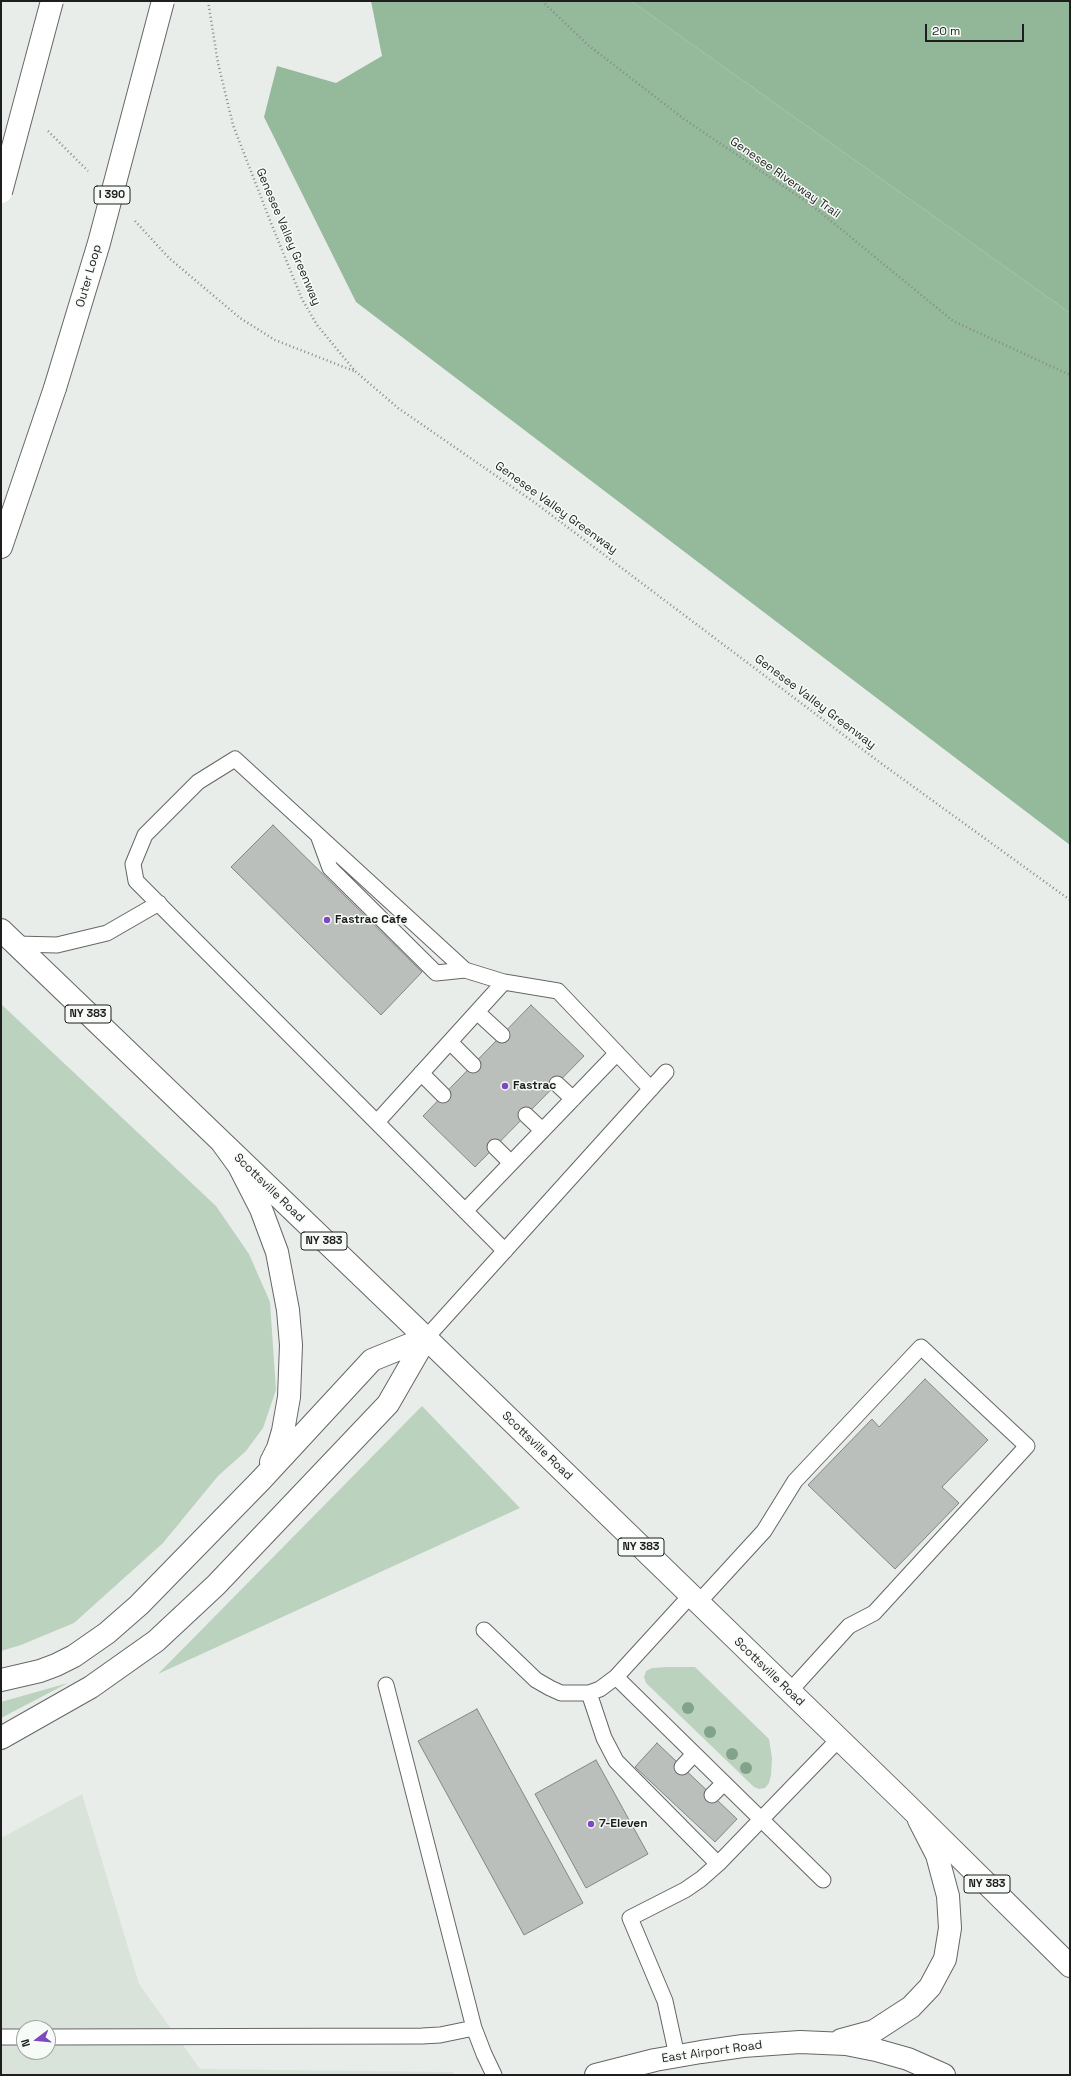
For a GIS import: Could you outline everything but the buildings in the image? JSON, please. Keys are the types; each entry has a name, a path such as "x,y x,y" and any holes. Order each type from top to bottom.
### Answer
{"main road":[{"path":"1,192 52,1"},
{"name":"Outer Loop","path":"1,547 55,388 99,243 163,1"},
{"name":"Scottsville Road","path":"8,937 426,1338 904,1802 1070,1966"},
{"path":"223,1144 251,1187 270,1232 281,1272 290,1326 291,1362 287,1409 278,1448 261,1480"},
{"path":"1,1680 40,1671 56,1665 74,1656 107,1633 139,1605 261,1480 372,1360 426,1338"},
{"path":"1,1738 91,1687 156,1641 216,1584 388,1404 426,1338"},
{"name":"East Airport Road","path":"830,2043 861,2036 874,2031 900,2016 930,1987 945,1959 950,1928 944,1876 928,1836 904,1802"},
{"name":"East Airport Road","path":"596,2075 677,2056 743,2046 794,2042 861,2046 891,2054 944,2075"}],"lane":[{"path":"465,970 317,833 234,759 198,782 145,835 133,864 136,881 505,1251"},
{"path":"317,833 330,868 436,973 465,970 504,982 558,991 651,1089"},
{"path":"8,937 57,945 107,934 159,904"},
{"path":"377,1122 504,982"},
{"path":"477,1012 502,1035"},
{"path":"450,1042 473,1065"},
{"path":"465,1211 617,1053"},
{"path":"426,1338 666,1072"},
{"path":"421,1073 443,1095"},
{"path":"557,1084 573,1099"},
{"path":"526,1116 542,1130"},
{"path":"495,1147 511,1163"},
{"path":"484,1630 536,1680 550,1688 561,1693 589,1693 604,1686 616,1677 764,1532 795,1481 921,1347 1027,1446 874,1613 849,1626 790,1691"},
{"path":"616,1677 823,1880"},
{"path":"386,1684 474,2028 494,2075"},
{"path":"589,1693 609,1751 624,1771 656,1794 685,1822 718,1864"},
{"path":"677,2056 665,2001 630,1918 685,1890 718,1864 839,1739"},
{"path":"682,1766 694,1754"},
{"path":"712,1795 724,1783"},
{"path":"56,2037 422,2036 440,2035 474,2028"},
{"path":"1,2037 16,2037"}],"path":[{"name":"Genesee Valley Greenway","path":"208,1 218,63 233,125 268,216 302,299 317,325 355,371 398,408 534,502 882,764 1070,900"},
{"name":"Genesee Riverway Trail","path":"542,1 594,50 684,120 814,207 953,321 1070,375"},
{"path":"43,126 93,176"},
{"path":"134,220 169,258 240,318 275,340 355,371"}],"shaded area":[{"path":"371,1 631,1 1070,313 1070,845 356,302 264,117 277,66 336,83 382,56"},
{"path":"631,1 1070,1 1070,313"},
{"path":"1,1004 216,1206 249,1254 270,1302 276,1390 263,1428 246,1451 218,1476 163,1543 74,1623 21,1645 1,1651"},
{"path":"422,1406 520,1508 158,1674"},
{"path":"695,1667 769,1739 772,1758 771,1775 769,1783 765,1788 759,1789 754,1787 646,1683 644,1677 646,1671 652,1668"},
{"path":"68,1683 1,1718 1,1702"},
{"path":"82,1794 139,1984 200,2069 453,2072 454,2075 1,2075 1,1838"}],"place":[{"name":"Fastrac Cafe","path":"327,920"},
{"name":"Fastrac","path":"505,1086"},
{"name":"7-Eleven","path":"591,1824"}]}
